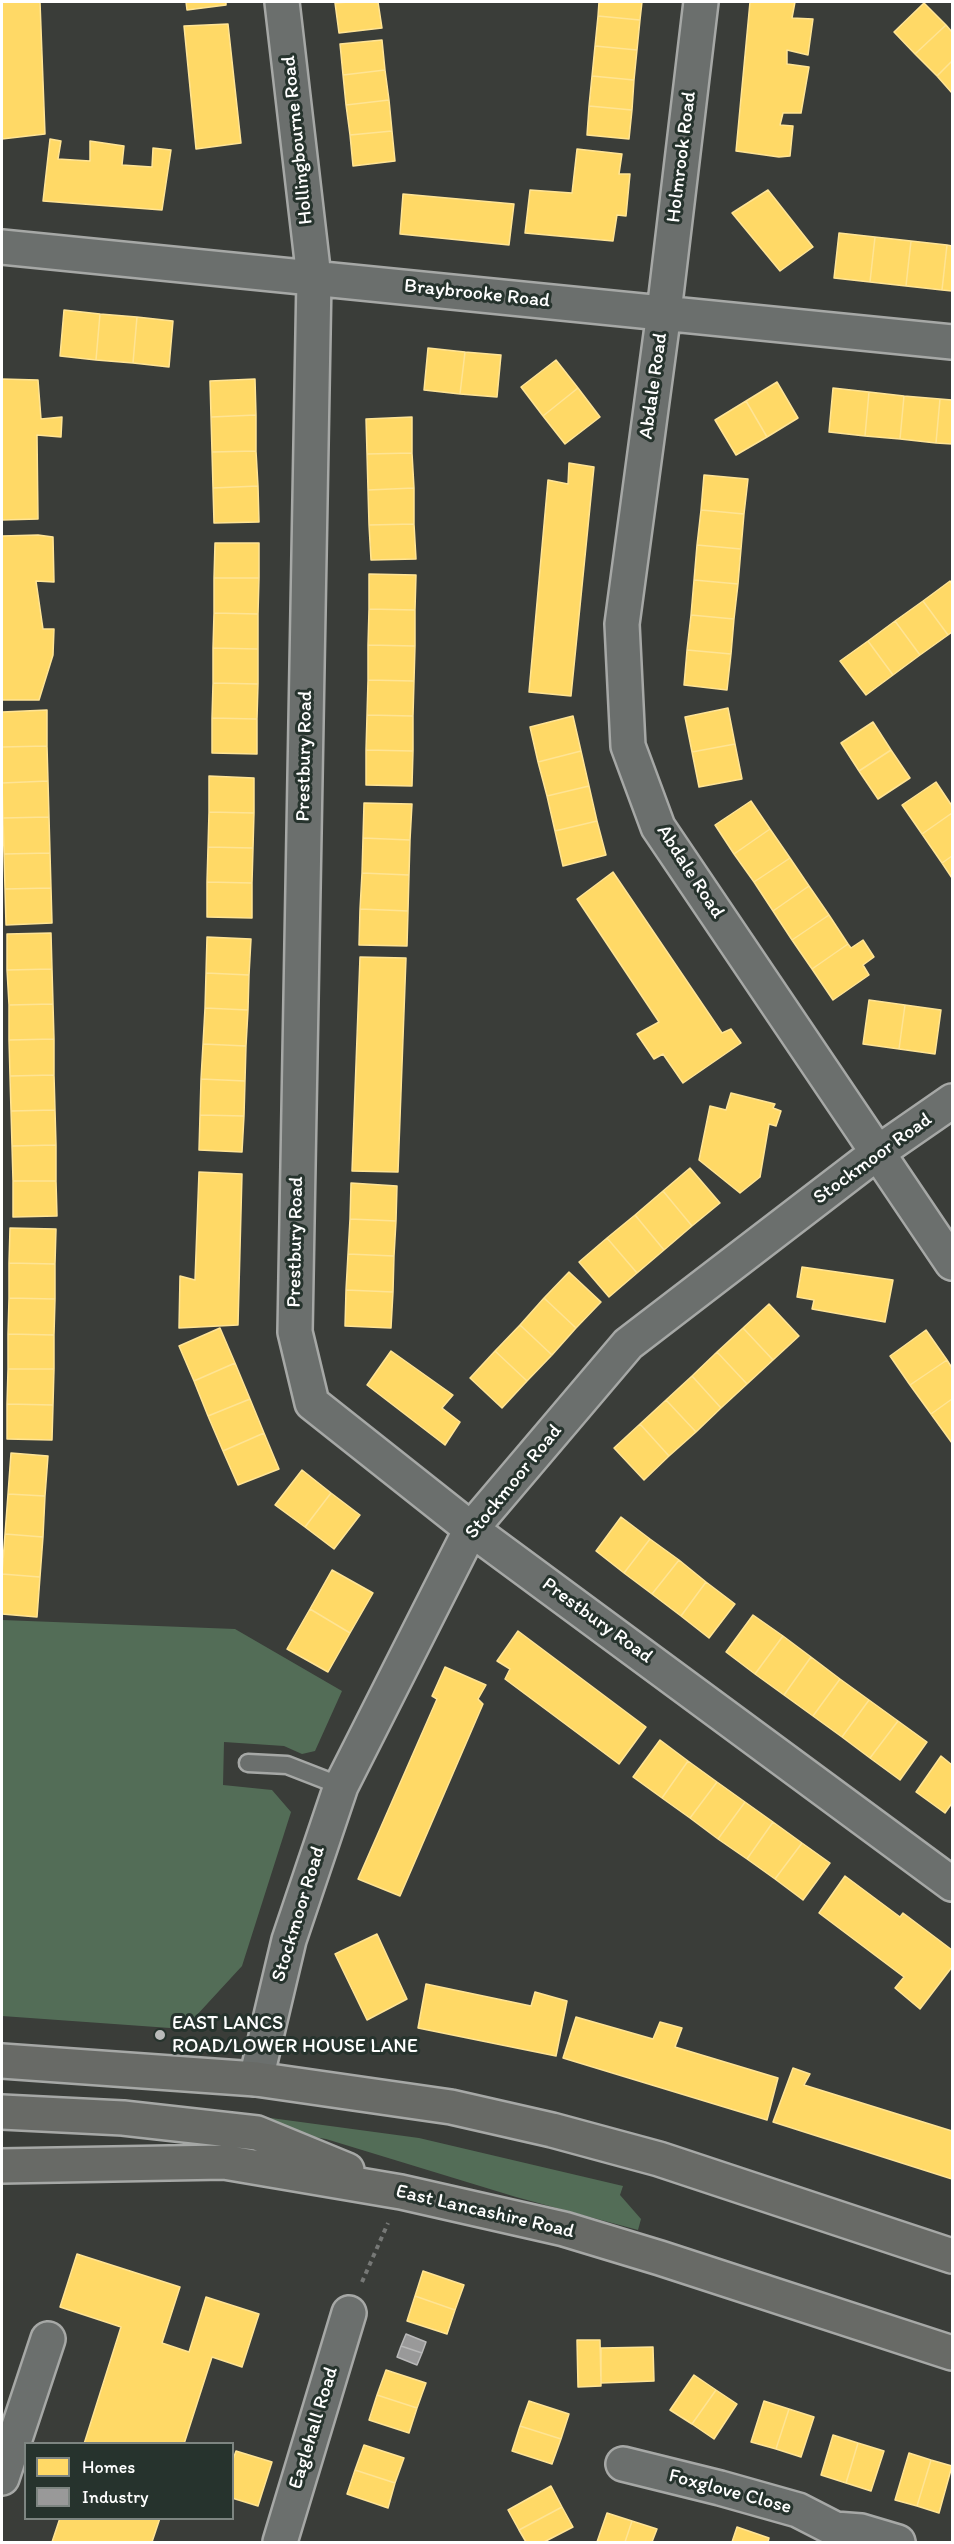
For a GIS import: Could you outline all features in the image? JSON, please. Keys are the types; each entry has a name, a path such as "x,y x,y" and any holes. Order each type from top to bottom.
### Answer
{"highway":[{"path":"2,2061 256,2079 451,2107 552,2130 659,2159 952,2256"},
{"path":"2,2112 123,2118 257,2133 401,2192"},
{"name":"East Lancashire Road","path":"2,2166 224,2162 401,2192 574,2232 952,2353"}],"street":[{"name":"Hollingbourne Road","path":"282,2 314,278"},
{"name":"Holmrook Road","path":"663,312 701,2"},
{"name":"Braybrooke Road","path":"2,247 952,342"},
{"name":"Prestbury Road","path":"314,278 295,1332 312,1403 471,1529 952,1884"},
{"name":"Abdale Road","path":"663,312 622,624 628,746 658,827 952,1263"},
{"name":"Stockmoor Road","path":"256,2079 289,1940 341,1786 471,1529 628,1344 877,1153 952,1101"},
{"name":"Eaglehall Road","path":"280,2542 349,2313"},
{"path":"2,2478 48,2339"},
{"name":"Foxglove Close","path":"623,2464 798,2510 832,2536 861,2531 898,2542"}],"lane":[{"path":"248,1762 287,1765 341,1786"}],"path":[{"path":"349,2313 401,2192"}],"green space":[{"path":"2,1620 235,1629 342,1691 315,1751 302,1754 284,1746 224,1742 223,1785 272,1790 291,1812 242,1966 184,2029 2,2016"},
{"path":"219,2111 419,2138 623,2186 620,2195 641,2219 638,2230 516,2197 326,2139 218,2121"}],"building: Homes":[{"path":"2,2 40,2 45,134 2,139"},
{"path":"186,2 226,2 226,5 187,10"},
{"path":"378,2 382,28 339,33 335,3"},
{"path":"599,2 642,2 640,20 598,16"},
{"path":"750,2 795,2 792,18 813,19 808,55 787,50 787,64 809,67 801,113 783,113 780,125 793,126 790,156 779,157 736,151"},
{"path":"924,3 946,25 915,54 894,32"},
{"path":"598,16 640,20 637,50 595,46"},
{"path":"228,24 241,143 196,149 184,26"},
{"path":"946,25 952,32 952,61 937,76 915,54"},
{"path":"382,40 385,70 343,75 340,44"},
{"path":"595,46 637,50 634,80 592,76"},
{"path":"952,61 952,93 937,76"},
{"path":"385,70 389,100 346,105 343,75"},
{"path":"592,76 634,80 632,110 589,106"},
{"path":"389,100 392,131 350,135 346,105"},
{"path":"589,106 632,110 629,139 587,135"},
{"path":"392,131 395,161 353,166 350,135"},
{"path":"50,139 61,141 58,159 90,161 90,141 124,146 122,165 152,167 153,148 171,150 162,210 43,201"},
{"path":"577,149 622,154 619,174 630,174 626,216 617,215 613,241 525,233 530,190 572,193"},
{"path":"768,190 813,247 780,271 732,213"},
{"path":"403,194 514,204 509,245 400,234"},
{"path":"839,233 875,237 870,282 834,278"},
{"path":"875,237 911,241 906,286 870,282"},
{"path":"911,241 947,245 942,290 906,286"},
{"path":"947,245 952,246 952,291 942,290"},
{"path":"64,310 100,314 96,360 60,356"},
{"path":"100,314 137,317 133,363 96,360"},
{"path":"137,317 173,321 169,367 133,363"},
{"path":"428,348 465,352 460,394 424,390"},
{"path":"465,352 501,355 497,397 460,394"},
{"path":"556,360 578,388 543,416 521,387"},
{"path":"2,379 38,380 41,419 62,417 61,437 37,435 38,519 2,520"},
{"path":"255,379 256,415 211,417 210,381"},
{"path":"777,382 798,418 767,437 746,401"},
{"path":"578,388 600,417 565,444 543,416"},
{"path":"833,388 869,392 865,436 829,432"},
{"path":"869,392 904,396 900,439 865,436"},
{"path":"904,396 940,399 936,443 900,439"},
{"path":"940,399 952,400 952,444 936,443"},
{"path":"746,401 767,437 736,455 715,420"},
{"path":"256,415 256,451 212,452 211,417"},
{"path":"412,417 412,453 367,454 366,419"},
{"path":"256,451 258,486 213,488 212,452"},
{"path":"412,453 414,488 368,490 367,454"},
{"path":"569,463 594,467 571,696 529,692 548,480 568,484"},
{"path":"704,475 748,479 744,514 701,510"},
{"path":"258,486 259,522 214,523 213,488"},
{"path":"414,488 414,524 369,525 368,490"},
{"path":"701,510 744,514 741,549 697,545"},
{"path":"414,524 416,559 371,560 369,525"},
{"path":"2,536 53,537 54,582 36,581 43,629 54,629 53,655 39,700 2,700"},
{"path":"215,543 259,543 259,578 214,578"},
{"path":"697,545 741,549 738,584 694,580"},
{"path":"369,574 416,575 415,610 369,609"},
{"path":"214,578 259,578 258,614 214,613"},
{"path":"694,580 738,584 734,619 691,615"},
{"path":"950,581 952,584 952,632 948,635 923,601"},
{"path":"923,601 948,635 920,655 895,621"},
{"path":"369,609 415,610 415,646 368,645"},
{"path":"214,613 258,614 258,649 213,648"},
{"path":"691,615 734,619 731,654 687,650"},
{"path":"895,621 920,655 893,675 868,641"},
{"path":"868,641 893,675 866,695 840,661"},
{"path":"368,645 415,646 414,681 368,680"},
{"path":"213,648 258,649 258,684 213,683"},
{"path":"687,650 731,654 727,690 684,685"},
{"path":"368,680 414,681 413,716 367,715"},
{"path":"213,683 258,684 257,719 212,718"},
{"path":"728,708 735,744 692,752 685,717"},
{"path":"47,710 47,746 2,747 2,712"},
{"path":"367,715 413,716 413,751 366,750"},
{"path":"573,716 581,751 538,762 530,727"},
{"path":"212,718 257,719 257,754 212,753"},
{"path":"873,722 891,750 859,771 841,743"},
{"path":"735,744 742,779 699,787 692,752"},
{"path":"47,746 48,781 2,783 2,747"},
{"path":"366,750 413,751 412,786 366,785"},
{"path":"891,750 910,778 878,799 859,771"},
{"path":"581,751 589,786 547,796 538,762"},
{"path":"209,776 254,778 254,813 209,812"},
{"path":"48,781 49,817 3,818 2,783"},
{"path":"936,782 952,806 952,813 922,834 902,805"},
{"path":"589,786 597,821 555,831 547,796"},
{"path":"751,801 770,829 734,854 715,825"},
{"path":"364,803 412,804 410,840 363,838"},
{"path":"209,812 254,813 253,848 208,847"},
{"path":"952,813 952,856 942,863 922,834"},
{"path":"49,817 50,853 4,854 3,818"},
{"path":"597,821 606,855 563,866 555,831"},
{"path":"770,829 790,858 754,882 734,854"},
{"path":"363,838 410,840 409,875 362,873"},
{"path":"208,847 253,848 252,883 207,882"},
{"path":"50,853 51,888 5,889 4,854"},
{"path":"952,856 952,878 942,863"},
{"path":"790,858 809,886 773,911 754,882"},
{"path":"613,872 722,1033 731,1029 741,1043 683,1083 663,1054 654,1059 637,1034 659,1022 577,899"},
{"path":"362,873 409,875 408,911 360,909"},
{"path":"207,882 252,883 252,918 207,917"},
{"path":"809,886 829,915 792,940 773,911"},
{"path":"51,888 52,923 6,925 5,889"},
{"path":"360,909 408,911 407,946 359,945"},
{"path":"829,915 848,944 812,969 792,940"},
{"path":"51,933 52,969 7,970 7,934"},
{"path":"207,937 251,939 249,975 206,973"},
{"path":"863,940 874,957 863,965 869,975 833,1000 812,969 848,944 851,948"},
{"path":"360,957 406,958 398,1172 352,1171"},
{"path":"52,969 53,1004 9,1005 7,970"},
{"path":"206,973 249,975 248,1010 205,1008"},
{"path":"869,1000 905,1005 899,1049 863,1044"},
{"path":"53,1004 54,1039 9,1040 9,1005"},
{"path":"905,1005 941,1010 935,1054 899,1049"},
{"path":"205,1008 248,1010 246,1046 203,1044"},
{"path":"54,1039 54,1075 10,1076 9,1040"},
{"path":"203,1044 246,1046 245,1081 201,1079"},
{"path":"54,1075 55,1110 11,1111 10,1076"},
{"path":"201,1079 245,1081 244,1116 200,1115"},
{"path":"731,1093 775,1104 773,1108 781,1111 776,1126 769,1124 760,1177 740,1193 699,1160 710,1106 726,1110"},
{"path":"55,1110 56,1145 12,1146 11,1111"},
{"path":"200,1115 244,1116 242,1152 199,1150"},
{"path":"56,1145 56,1181 13,1181 12,1146"},
{"path":"690,1168 720,1203 692,1226 663,1191"},
{"path":"199,1172 242,1174 238,1325 179,1328 180,1276 195,1280"},
{"path":"13,1181 56,1181 57,1216 13,1217"},
{"path":"351,1183 397,1186 396,1221 350,1219"},
{"path":"663,1191 692,1226 664,1250 635,1215"},
{"path":"635,1215 664,1250 637,1273 607,1238"},
{"path":"350,1219 396,1221 394,1256 348,1254"},
{"path":"10,1228 56,1229 55,1264 9,1263"},
{"path":"607,1238 637,1273 609,1297 579,1262"},
{"path":"348,1254 394,1256 393,1292 346,1290"},
{"path":"9,1263 55,1264 55,1299 9,1298"},
{"path":"802,1267 893,1280 885,1322 812,1309 814,1300 797,1297"},
{"path":"569,1272 601,1302 576,1328 544,1298"},
{"path":"346,1290 393,1292 391,1328 345,1326"},
{"path":"9,1298 55,1299 54,1335 8,1334"},
{"path":"544,1298 576,1328 552,1355 520,1325"},
{"path":"769,1304 799,1336 773,1360 743,1328"},
{"path":"520,1325 552,1355 527,1381 495,1351"},
{"path":"220,1328 235,1363 194,1381 179,1346"},
{"path":"743,1328 773,1360 747,1384 717,1352"},
{"path":"926,1330 947,1360 910,1385 890,1356"},
{"path":"8,1334 54,1335 54,1369 8,1369"},
{"path":"391,1351 453,1395 442,1408 460,1422 445,1445 367,1385"},
{"path":"495,1351 527,1381 502,1408 470,1378"},
{"path":"717,1352 747,1384 721,1408 692,1376"},
{"path":"947,1360 952,1368 952,1399 931,1414 910,1385"},
{"path":"235,1363 250,1399 208,1416 194,1381"},
{"path":"8,1369 54,1369 53,1405 7,1404"},
{"path":"692,1376 721,1408 696,1432 666,1400"},
{"path":"250,1399 264,1433 223,1451 208,1416"},
{"path":"952,1399 952,1443 931,1414"},
{"path":"666,1400 696,1432 669,1456 640,1424"},
{"path":"7,1404 53,1405 52,1440 7,1439"},
{"path":"640,1424 669,1456 644,1480 614,1448"},
{"path":"264,1433 279,1469 238,1485 223,1451"},
{"path":"11,1453 48,1456 45,1496 8,1494"},
{"path":"302,1470 331,1493 305,1527 275,1505"},
{"path":"331,1493 360,1515 334,1549 305,1527"},
{"path":"8,1494 45,1496 43,1537 5,1534"},
{"path":"621,1517 650,1539 624,1573 596,1551"},
{"path":"5,1534 43,1537 40,1577 2,1574"},
{"path":"650,1539 679,1560 652,1594 624,1573"},
{"path":"679,1560 706,1582 681,1616 652,1594"},
{"path":"332,1570 373,1593 350,1633 310,1609"},
{"path":"2,1574 40,1577 37,1617 2,1614"},
{"path":"706,1582 735,1604 709,1638 681,1616"},
{"path":"310,1609 350,1633 328,1672 287,1649"},
{"path":"753,1615 783,1636 755,1674 726,1652"},
{"path":"518,1631 646,1727 619,1764 505,1679 510,1669 497,1661"},
{"path":"783,1636 811,1657 784,1695 755,1674"},
{"path":"811,1657 840,1679 813,1716 784,1695"},
{"path":"445,1667 486,1685 478,1699 483,1704 400,1896 358,1879 437,1699 432,1696"},
{"path":"840,1679 869,1700 842,1737 813,1716"},
{"path":"869,1700 898,1721 870,1758 842,1737"},
{"path":"898,1721 927,1742 900,1780 870,1758"},
{"path":"660,1740 688,1761 662,1798 633,1777"},
{"path":"941,1756 952,1765 952,1803 945,1813 916,1792"},
{"path":"688,1761 717,1782 690,1818 662,1798"},
{"path":"717,1782 745,1802 718,1839 690,1818"},
{"path":"745,1802 773,1822 747,1859 718,1839"},
{"path":"773,1822 802,1843 775,1879 747,1859"},
{"path":"802,1843 830,1863 803,1900 775,1879"},
{"path":"845,1876 900,1917 903,1913 952,1950 952,1967 920,2009 895,1988 904,1977 819,1913"},
{"path":"377,1934 407,1999 367,2020 335,1954"},
{"path":"426,1984 531,2006 535,1992 567,2001 556,2056 418,2028"},
{"path":"576,2017 653,2039 660,2022 682,2028 675,2047 778,2078 767,2120 563,2058"},
{"path":"793,2068 810,2074 804,2085 952,2131 952,2179 773,2122"},
{"path":"77,2254 180,2287 162,2343 189,2352 206,2297 259,2314 242,2367 212,2357 185,2442 85,2442 121,2327 60,2307"},
{"path":"423,2271 464,2285 455,2310 415,2296"},
{"path":"415,2296 455,2310 447,2334 407,2321"},
{"path":"577,2340 600,2340 601,2386 578,2387"},
{"path":"653,2347 654,2381 601,2383 601,2348"},
{"path":"386,2370 426,2383 417,2408 377,2395"},
{"path":"694,2375 716,2390 692,2424 670,2410"},
{"path":"716,2390 737,2404 714,2439 692,2424"},
{"path":"377,2395 417,2408 409,2433 369,2420"},
{"path":"529,2401 569,2414 561,2439 520,2426"},
{"path":"764,2401 789,2409 776,2449 751,2442"},
{"path":"789,2409 814,2417 801,2457 776,2449"},
{"path":"520,2426 561,2439 552,2464 512,2451"},
{"path":"833,2435 858,2443 846,2483 821,2475"},
{"path":"858,2443 884,2451 871,2491 846,2483"},
{"path":"364,2445 404,2458 395,2483 355,2470"},
{"path":"236,2451 272,2462 258,2506 234,2499"},
{"path":"909,2453 931,2460 917,2506 895,2500"},
{"path":"931,2460 952,2466 939,2513 917,2506"},
{"path":"355,2470 395,2483 388,2508 347,2494"},
{"path":"551,2486 562,2507 519,2530 508,2510"},
{"path":"562,2507 573,2527 544,2542 526,2542 519,2530"},
{"path":"607,2513 632,2521 625,2542 597,2542"},
{"path":"59,2520 159,2520 152,2542 52,2542"},
{"path":"632,2521 657,2529 652,2542 625,2542"},
{"path":"737,2527 769,2538 768,2542 732,2542"}],"building: Industry":[{"path":"406,2334 426,2342 422,2353 401,2346"},
{"path":"401,2346 422,2353 417,2365 397,2357"}],"place":[{"name":"EAST LANCS ROAD/LOWER HOUSE LANE","path":"160,2035"}]}
